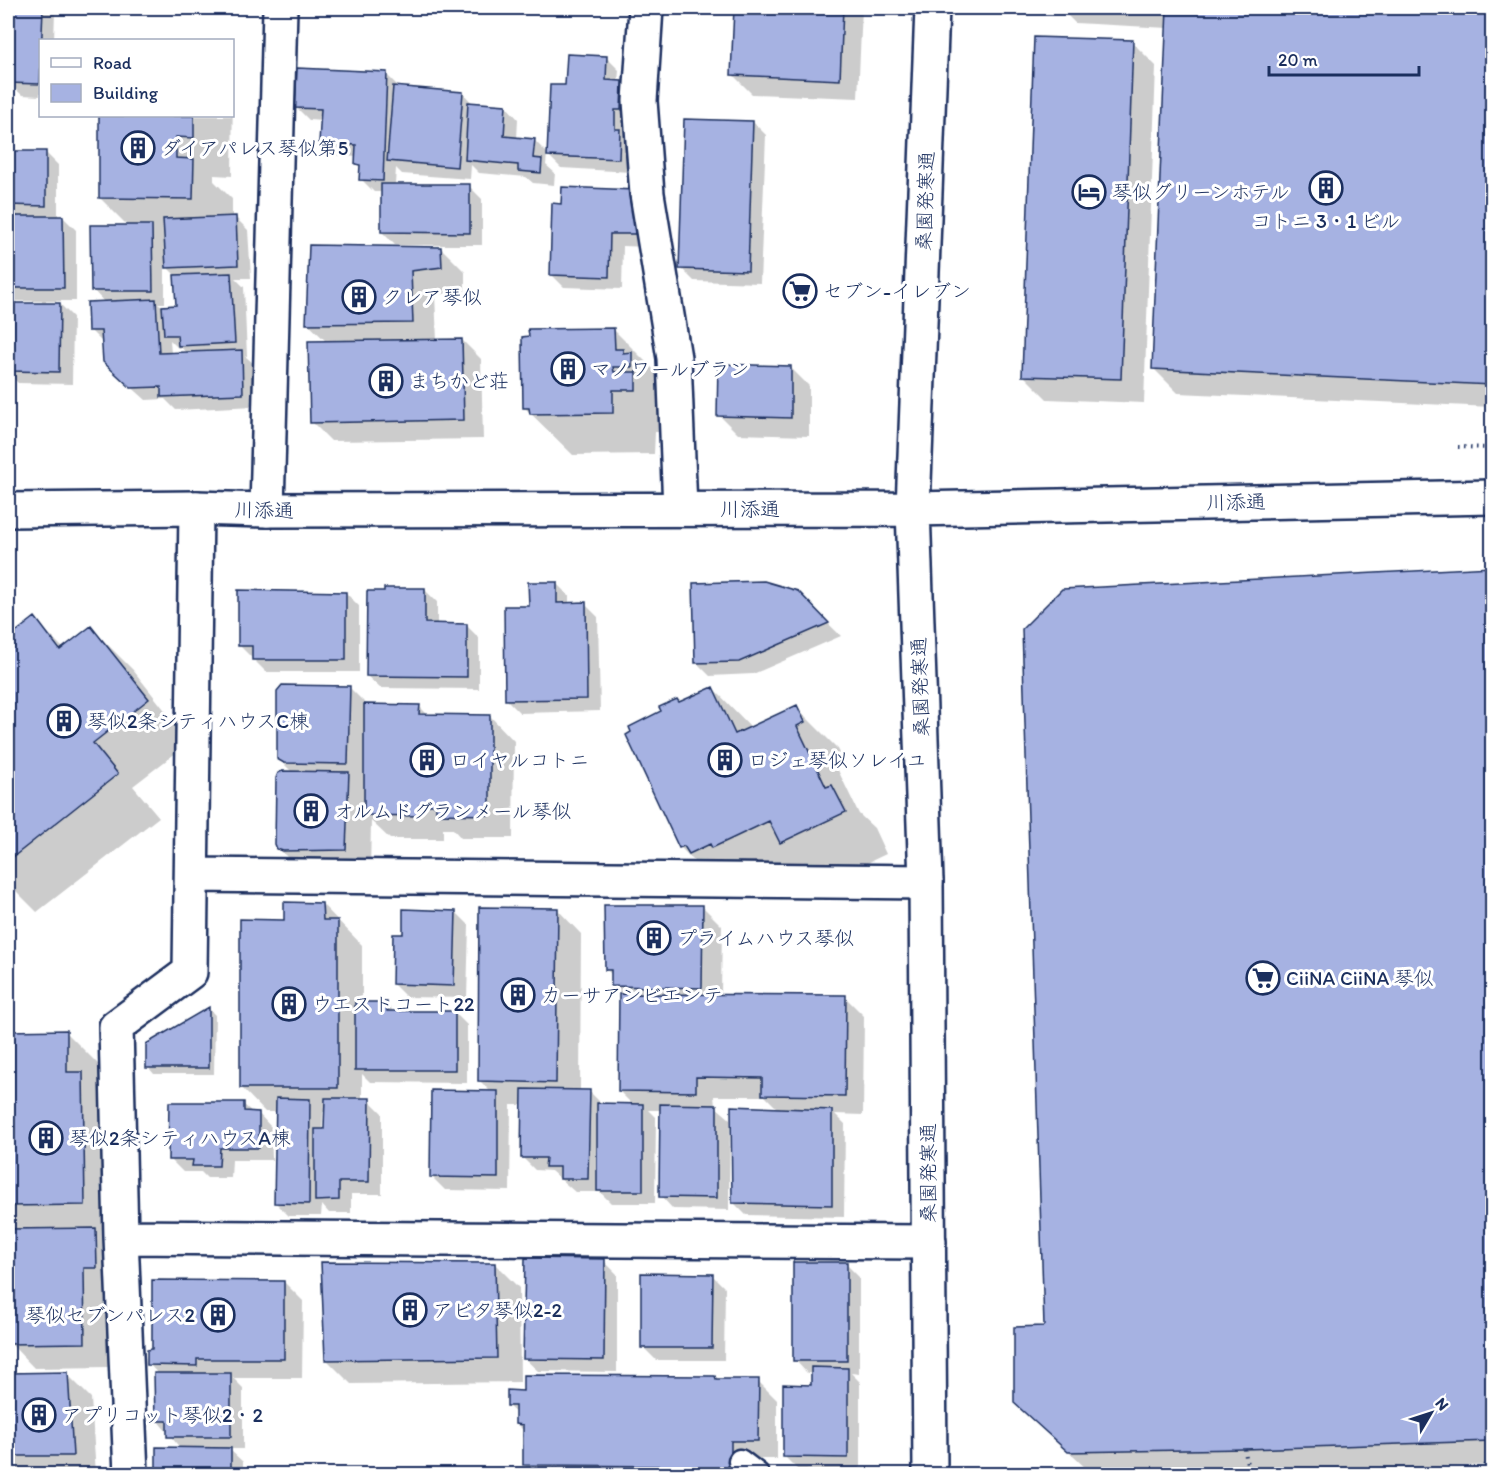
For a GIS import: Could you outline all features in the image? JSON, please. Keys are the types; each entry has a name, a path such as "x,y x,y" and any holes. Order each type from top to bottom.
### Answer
{"street":[{"path":"267,510 280,8"},
{"path":"646,8 641,112 647,194 674,358 680,509"},
{"name":"桑園発寒通","path":"930,1474 926,882 913,509 932,8"},
{"name":"川添通","path":"8,510 913,509 1492,497"},
{"path":"131,1474 121,1237 116,1027 190,972 196,508"},
{"path":"192,875 926,882"},
{"path":"121,1237 929,1242"}],"path":[{"path":"1458,447 1492,448"},
{"path":"1245,1449 1248,1474"},
{"path":"1485,1466 1492,1454"}],"building":[{"path":"8,8 43,8 42,39 39,39 39,84 8,83"},
{"path":"734,8 843,8 840,80 731,75"},
{"name":"コトニ 3・1 ビル","path":"1167,8 1492,8 1492,385 1152,369"},
{"path":"1034,37 1133,40 1121,379 1022,376"},
{"path":"567,54 607,56 606,80 622,81 621,110 615,110 615,129 620,129 619,159 547,156 550,85 565,85"},
{"path":"297,68 387,72 383,181 359,180 360,165 355,164 356,145 319,143 321,109 295,108"},
{"path":"393,86 463,92 457,167 387,161"},
{"path":"468,102 506,105 504,136 535,139 533,158 542,159 541,173 518,171 518,165 465,160"},
{"name":"ダイアパレス琴似第5","path":"99,117 194,117 194,138 176,137 176,158 194,159 193,199 99,198"},
{"path":"684,119 753,121 748,271 679,269"},
{"path":"8,151 46,151 46,206 8,205"},
{"path":"381,184 470,184 470,233 381,232"},
{"path":"562,187 636,190 635,234 610,234 609,277 550,275 552,203 561,204"},
{"path":"8,216 63,216 64,288 8,288"},
{"path":"236,216 238,265 166,268 163,219"},
{"path":"90,225 152,225 153,291 91,291"},
{"name":"クレア琴似","path":"309,245 441,247 442,267 411,271 413,323 306,324"},
{"path":"231,273 235,343 178,346 177,335 164,335 162,306 176,305 174,275"},
{"path":"156,299 159,353 242,350 243,394 161,397 161,387 131,388 103,362 101,331 88,331 87,302"},
{"path":"8,303 60,303 59,372 8,371"},
{"name":"マノワールブラン","path":"614,328 615,349 623,349 623,353 632,352 632,367 613,367 614,372 636,372 636,390 613,390 613,413 530,414 529,408 523,408 522,337 529,336 528,329"},
{"name":"まちかど荘","path":"462,339 464,420 310,423 308,341"},
{"path":"718,364 791,366 791,418 717,416"},
{"name":"CiiNA CiiNA 琴似","path":"1492,567 1492,1441 1068,1452 1014,1403 1014,1327 1044,1326 1022,629 1062,589"},
{"path":"764,581 798,591 829,623 739,662 695,663 693,583"},
{"path":"528,582 557,582 557,603 586,602 587,699 505,700 504,606 529,606"},
{"path":"384,588 425,588 425,623 467,624 467,677 366,676 367,591 384,591"},
{"path":"238,590 346,592 346,660 252,660 252,646 238,646"},
{"name":"琴似2条シティハウスC棟","path":"35,617 60,650 91,626 149,699 93,743 118,774 8,861 8,638"},
{"path":"282,685 350,686 348,764 284,763 277,759 277,691"},
{"name":"ロジェ琴似ソレイユ","path":"713,687 735,734 797,705 805,722 797,726 826,787 832,785 846,812 780,843 769,821 712,848 710,844 689,854 684,846 679,848 626,735 631,732 629,727 661,711 659,707 677,699 679,702"},
{"name":"ロイヤルコトニ","path":"364,704 420,705 419,714 490,715 490,815 436,814 436,805 419,805 419,816 364,815"},
{"name":"オルムドグランメール琴似","path":"282,771 349,772 346,850 283,851 277,849 275,844 276,778"},
{"name":"ウエストコート22","path":"284,902 322,903 323,920 338,920 338,1088 240,1088 240,919 284,920"},
{"name":"プライムハウス琴似","path":"604,905 703,905 702,988 611,986 611,970 605,970"},
{"name":"カーサアンビエンテ","path":"479,907 558,908 556,1083 478,1081"},
{"path":"403,909 456,911 454,986 392,984 393,934 403,934"},
{"path":"619,994 846,995 845,1096 762,1095 762,1078 696,1077 696,1092 618,1091"},
{"path":"355,1002 387,1002 387,1011 455,1011 455,1070 355,1070"},
{"path":"209,1007 209,1068 146,1068 146,1044"},
{"name":"琴似2条シティハウスA棟","path":"67,1030 67,1072 83,1072 85,1205 8,1206 8,1031"},
{"path":"522,1089 590,1090 588,1179 560,1179 560,1167 545,1167 546,1158 521,1158"},
{"path":"431,1090 498,1091 498,1178 430,1177"},
{"path":"276,1098 310,1099 309,1204 274,1203"},
{"path":"325,1098 370,1098 369,1182 339,1182 339,1200 315,1201 315,1129 324,1129"},
{"path":"169,1102 244,1102 244,1111 259,1112 259,1148 220,1148 219,1166 192,1166 193,1160 168,1160"},
{"path":"597,1103 643,1104 643,1191 597,1191"},
{"path":"660,1104 717,1105 717,1198 659,1197"},
{"path":"731,1106 832,1110 832,1205 732,1203"},
{"path":"96,1228 97,1268 84,1268 85,1343 9,1344 8,1229"},
{"path":"525,1258 605,1259 604,1360 523,1359"},
{"name":"アビタ琴似2-2","path":"321,1262 495,1263 497,1358 325,1360"},
{"path":"793,1262 847,1262 847,1361 793,1361"},
{"path":"641,1273 713,1274 712,1348 641,1348"},
{"name":"琴似セブンパレス2","path":"152,1280 284,1281 284,1359 197,1359 197,1366 147,1365 147,1350 152,1349"},
{"path":"811,1367 848,1368 848,1458 783,1457 783,1384 811,1385"},
{"name":"アプリコット琴似2・2","path":"68,1372 73,1456 8,1456 8,1373"},
{"path":"154,1373 231,1373 231,1437 167,1437 167,1421 155,1421"},
{"path":"523,1375 715,1376 716,1379 759,1379 758,1441 731,1441 731,1474 677,1474 677,1466 523,1465 523,1425 515,1424 515,1406 507,1406 507,1390 523,1391"},
{"path":"156,1447 231,1448 231,1474 156,1474"}],"place":[{"name":"ダイアパレス琴似第5","path":"138,148"},
{"name":"コトニ 3・1 ビル","path":"1326,188"},
{"name":"琴似グリーンホテル","path":"1089,192"},
{"name":"セブン-イレブン","path":"800,291"},
{"name":"クレア琴似","path":"359,297"},
{"name":"マノワールブラン","path":"568,369"},
{"name":"まちかど荘","path":"386,381"},
{"name":"琴似2条シティハウスC棟","path":"64,721"},
{"name":"ロイヤルコトニ","path":"427,760"},
{"name":"ロジェ琴似ソレイユ","path":"725,760"},
{"name":"オルムドグランメール琴似","path":"311,811"},
{"name":"プライムハウス琴似","path":"654,938"},
{"name":"CiiNA CiiNA 琴似","path":"1263,978"},
{"name":"カーサアンビエンテ","path":"518,995"},
{"name":"ウエストコート22","path":"289,1004"},
{"name":"琴似2条シティハウスA棟","path":"46,1138"},
{"name":"アビタ琴似2-2","path":"410,1310"},
{"name":"琴似セブンパレス2","path":"218,1315"},
{"name":"アプリコット琴似2・2","path":"39,1415"}]}
